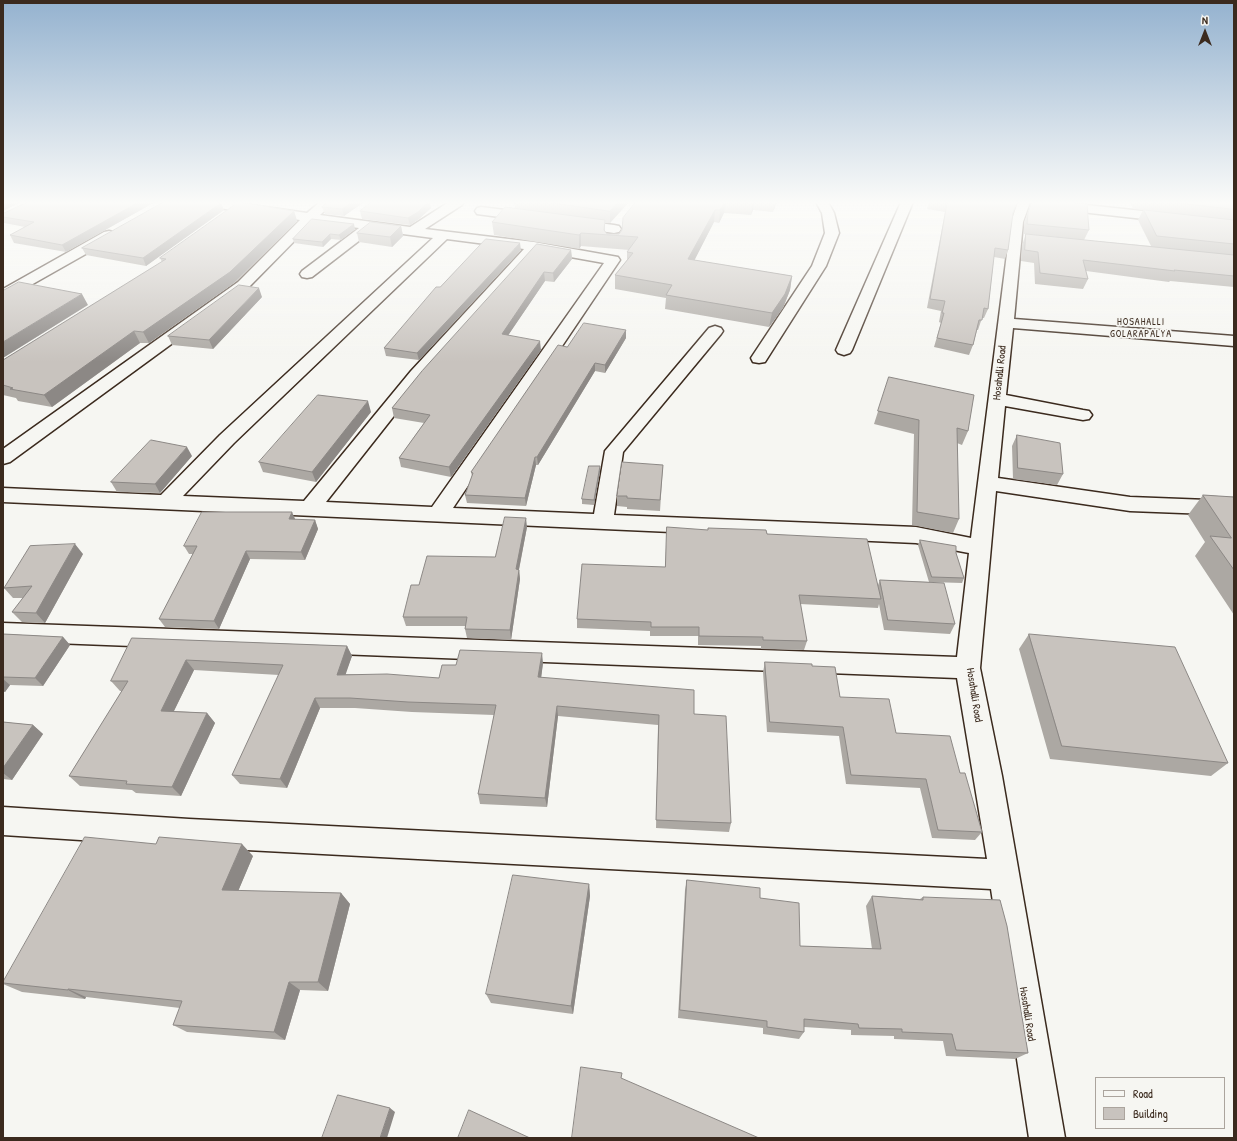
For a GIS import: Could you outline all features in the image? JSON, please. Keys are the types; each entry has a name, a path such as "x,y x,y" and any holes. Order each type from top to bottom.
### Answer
{"street":[{"path":"3,295 73,255"},
{"path":"3,458 243,285 272,255"},
{"path":"307,274 332,255"},
{"path":"166,502 233,434 422,255"},
{"path":"309,509 417,375 526,255"},
{"path":"586,255 612,260"},
{"path":"438,514 612,260 612,255"},
{"path":"760,358 819,266 823,255"},
{"path":"844,350 884,255"},
{"name":"Hosahalli Road","path":"1020,255 1006,323 980,547 968,668 988,776 1048,1138"},
{"path":"1006,323 1234,341"},
{"path":"603,522 614,451 715,331"},
{"path":"997,399 1082,415"},
{"path":"988,483 1130,504 1234,508"},
{"path":"3,495 916,536 980,547"},
{"path":"3,632 968,668"},
{"path":"3,821 189,833 1004,875"}],"building":[{"path":"126,255 147,255 143,258"},
{"path":"164,255 248,255 230,272 143,332 134,331 44,395 10,389 13,388 3,385 3,360 166,259 160,258"},
{"path":"470,255 509,255 417,353 384,348 436,287 440,287"},
{"path":"527,255 567,255 553,273 544,272 502,334 540,341 449,467 399,458 430,415 392,408 422,371"},
{"path":"631,255 690,255 688,259 792,276 785,294 772,313 666,295 672,285 615,275"},
{"path":"938,255 994,255 988,309 984,308 982,320 979,320 973,345 937,338 944,313 942,313 945,301 930,299"},
{"path":"1038,255 1234,255 1234,276 1174,270 1175,271 1083,260 1088,279 1040,273"},
{"path":"19,282 82,294 3,342 3,291"},
{"path":"239,285 259,288 209,340 168,336"},
{"path":"584,323 626,330 605,365 595,363 537,457 535,457 525,498 465,495 473,473 471,472 558,345 567,347"},
{"path":"889,377 974,395 968,431 957,428 959,519 917,512 919,420 878,411"},
{"path":"318,395 368,401 312,472 259,462"},
{"path":"1017,435 1060,443 1063,474 1018,468"},
{"path":"151,440 187,447 155,484 111,482"},
{"path":"622,462 663,465 660,500 617,496"},
{"path":"589,466 600,466 594,500 582,499"},
{"path":"1203,495 1234,497 1234,570 1210,536 1231,538"},
{"path":"202,512 292,512 289,519 315,520 301,552 246,551 214,621 159,619 197,546 184,546"},
{"path":"505,517 526,518 516,569 519,570 510,630 465,629 467,617 403,617 411,585 419,585 427,556 495,557"},
{"path":"667,527 708,530 708,528 766,530 767,534 867,539 881,599 799,595 807,641 763,640 763,637 699,636 699,627 651,627 651,622 577,619 582,564 665,567"},
{"path":"920,540 956,546 956,553 964,578 932,577"},
{"path":"75,544 36,613 12,612 32,586 4,588 30,546"},
{"path":"880,580 944,583 955,624 888,620"},
{"path":"3,634 63,637 35,678 3,677"},
{"path":"1029,634 1175,647 1228,763 1062,746"},
{"path":"132,638 347,646 337,675 387,674 439,678 442,665 456,665 460,650 542,653 538,677 694,690 694,714 726,716 731,823 656,820 659,715 557,706 545,798 478,794 496,705 408,702 350,698 315,698 280,779 232,775 283,665 186,660 161,711 207,713 172,787 126,784 127,781 69,776 128,681 111,681"},
{"path":"765,662 812,664 812,666 835,667 840,697 889,699 896,733 950,736 960,773 965,773 982,832 938,830 926,779 851,775 843,727 770,722"},
{"path":"3,722 33,725 3,768"},
{"path":"85,837 156,844 159,837 242,844 222,890 341,893 318,982 289,982 274,1032 173,1025 182,1001 3,983"},
{"path":"513,875 589,884 571,1006 486,994"},
{"path":"687,880 760,888 760,898 799,903 800,946 881,949 872,896 923,900 923,897 1000,900 1007,926 1028,1053 956,1050 952,1034 902,1032 902,1029 859,1028 858,1024 804,1019 804,1032 767,1027 767,1021 680,1010"},
{"path":"581,1067 622,1073 621,1078 759,1138 572,1138"},
{"path":"338,1095 390,1108 380,1138 322,1138"},
{"path":"469,1110 530,1138 458,1138"}],"district":[{"name":"HOSAHALLI GOLARAPALYA","path":"1141,328"}]}
